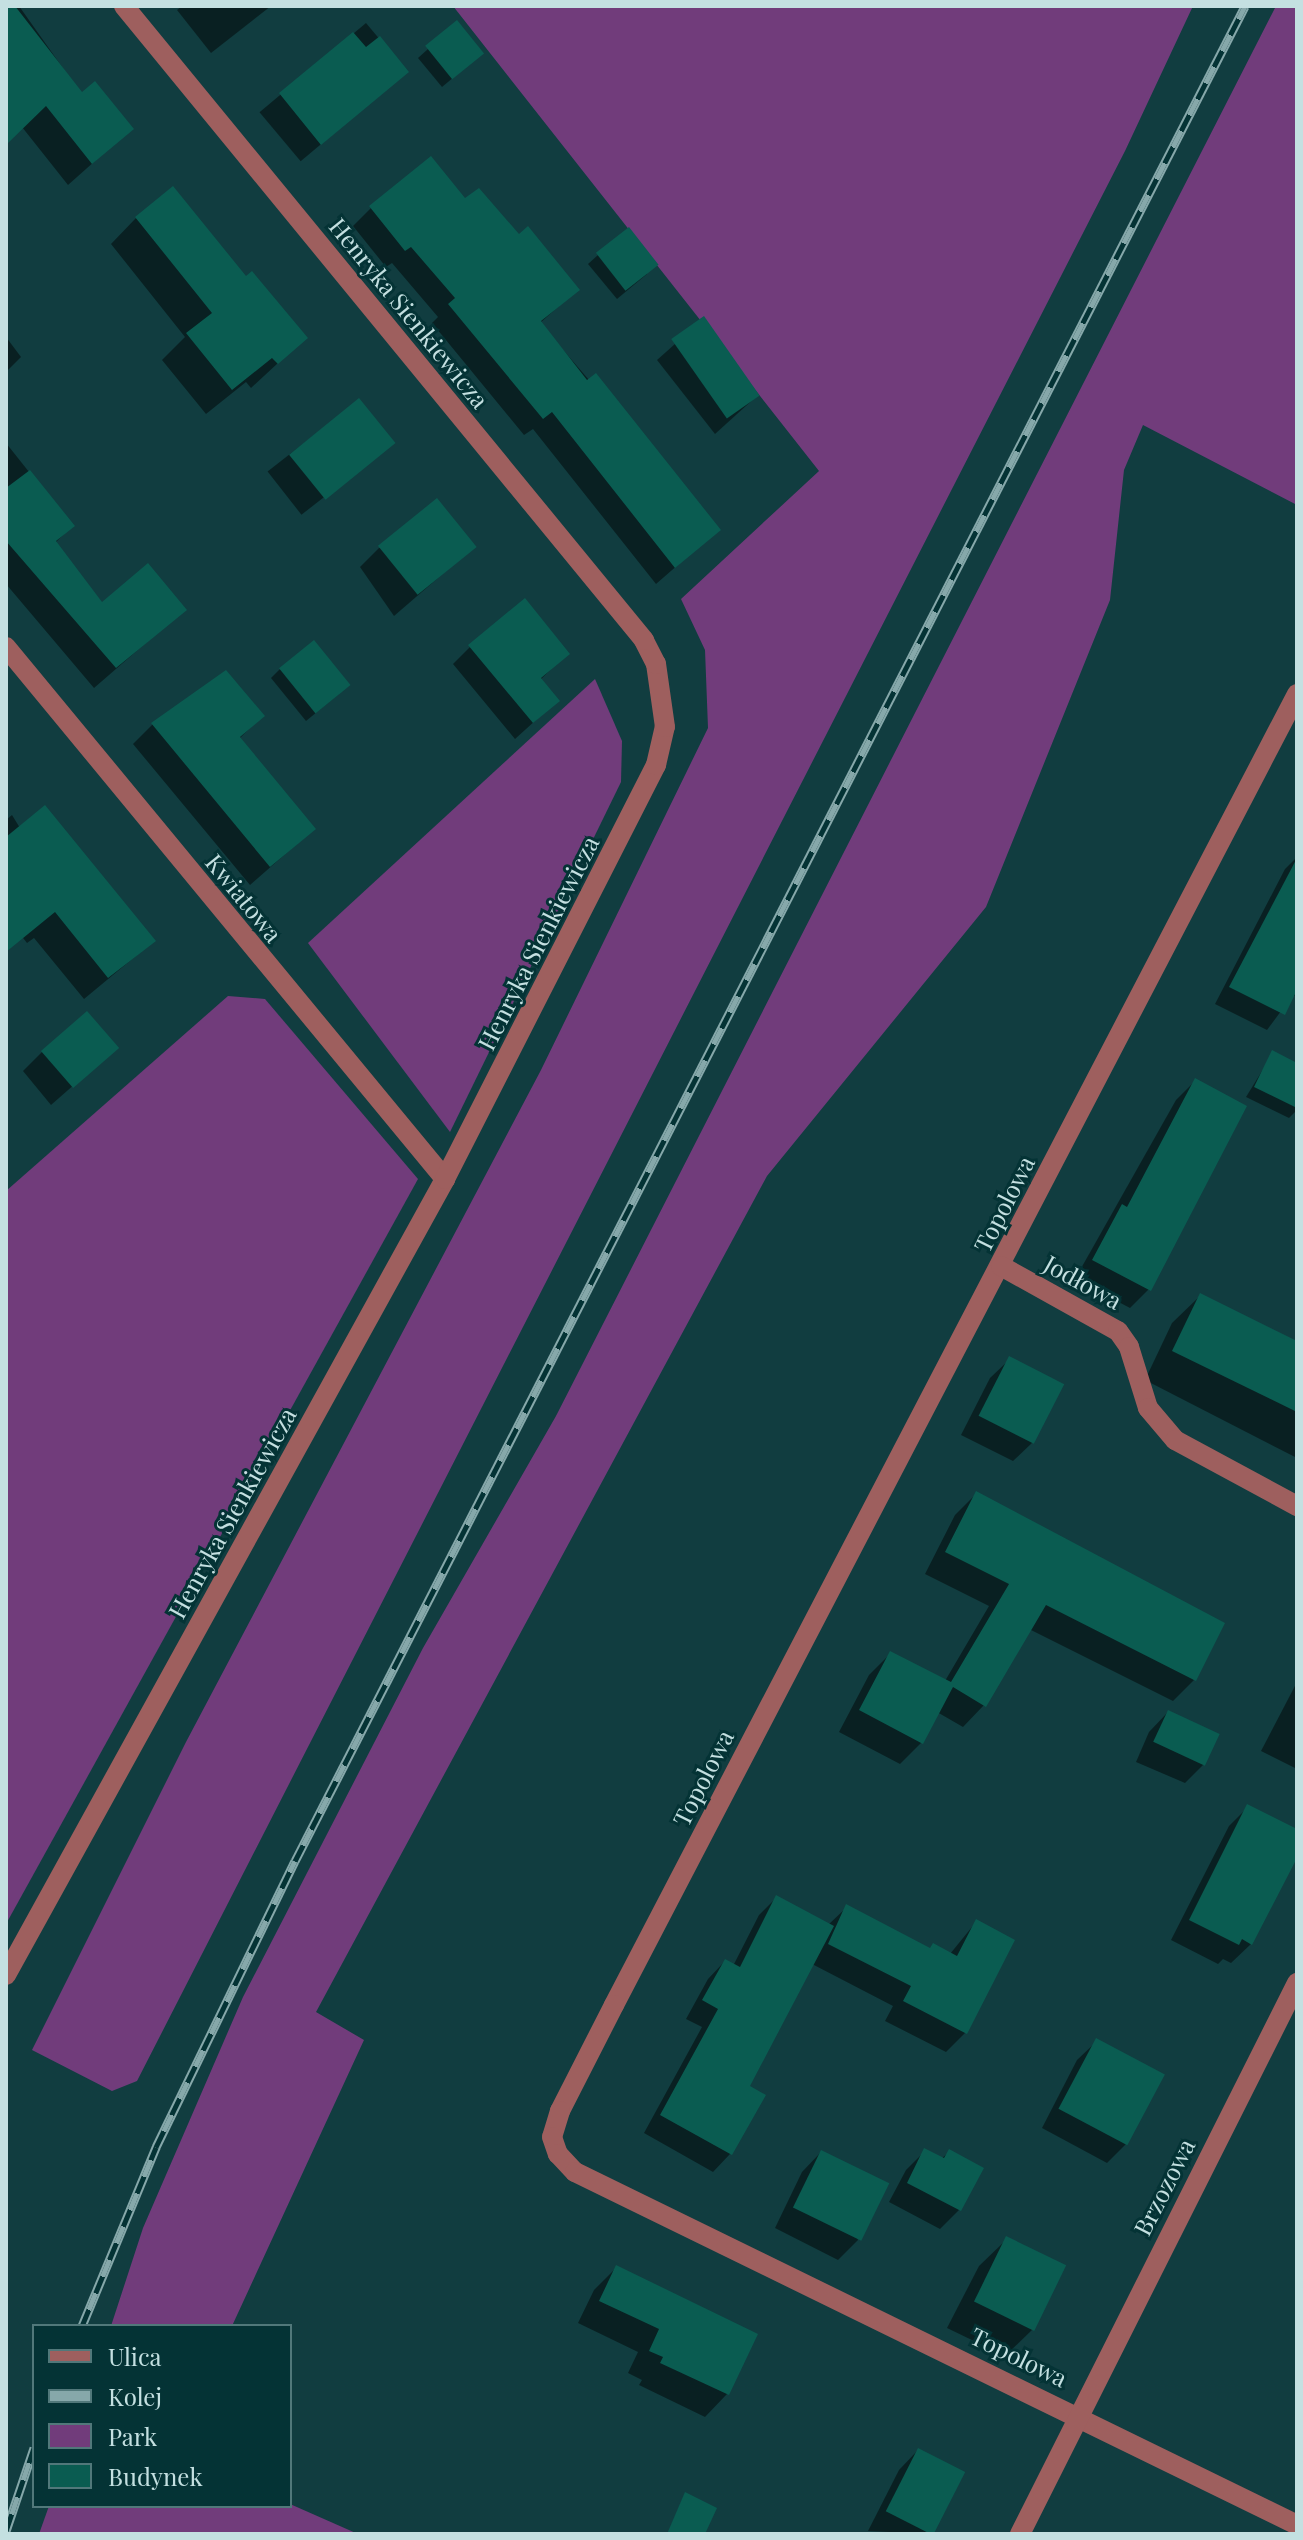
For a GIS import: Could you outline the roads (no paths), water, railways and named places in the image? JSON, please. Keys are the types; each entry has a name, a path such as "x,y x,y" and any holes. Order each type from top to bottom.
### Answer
{"street":[{"name":"Henryka Sienkiewicza","path":"6,1975 445,1179 656,765 665,727 656,664 644,640 124,6"},
{"name":"Kwiatowa","path":"6,647 445,1179"},
{"name":"Topolowa","path":"1297,694 621,1992 560,2111 552,2137 558,2154 575,2172 1297,2525"},
{"name":"Jodłowa","path":"1001,1266 1118,1331 1129,1347 1148,1408 1175,1440 1297,1506"},
{"name":"Brzozowa","path":"1020,2534 1077,2415 1297,1983"}],"railway":[{"path":"83,2324 156,2147 295,1861 1245,6"},
{"path":"6,2531 32,2454"}]}
